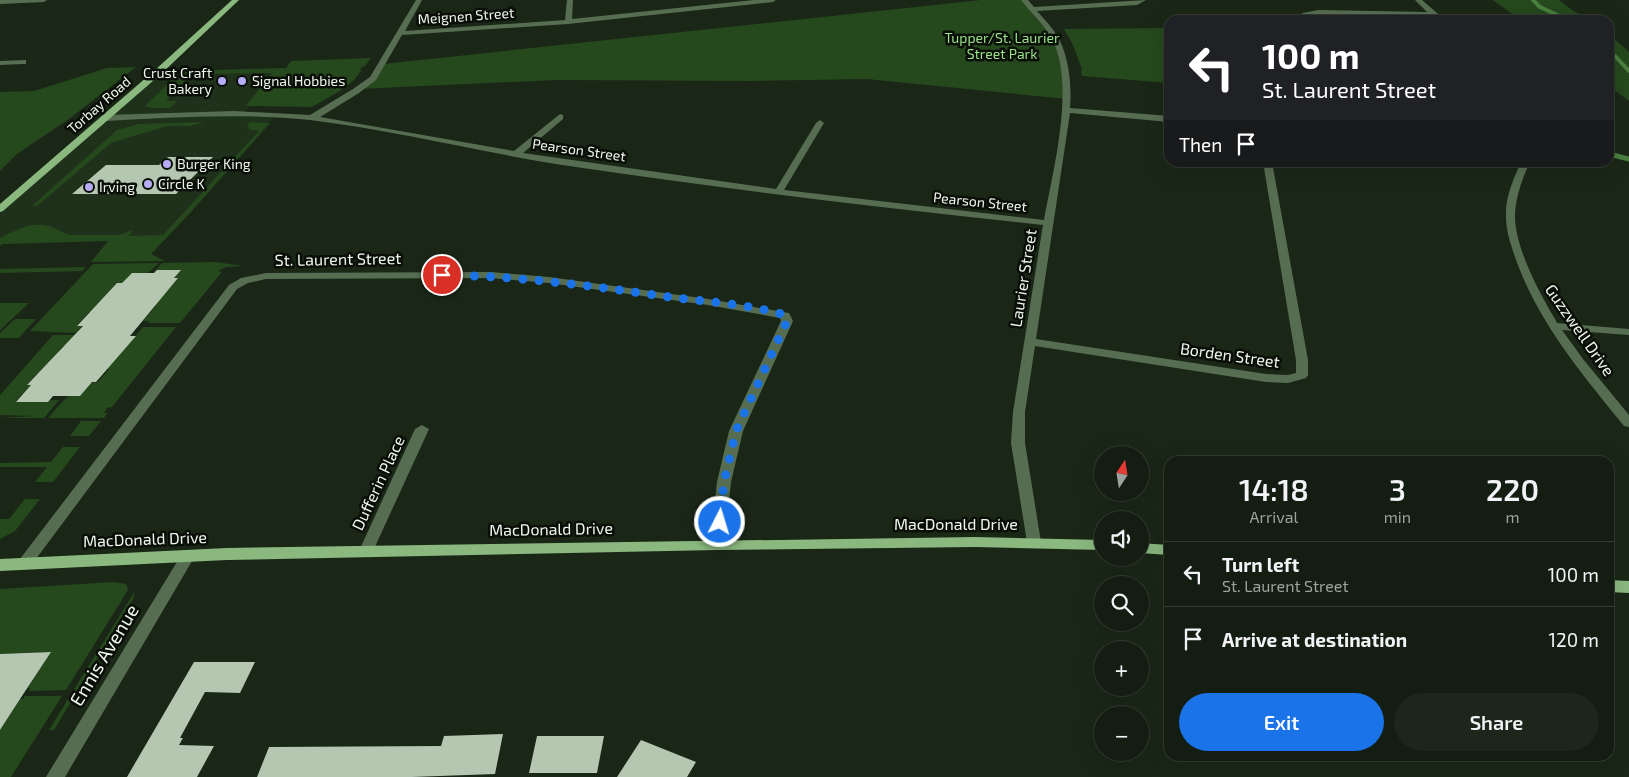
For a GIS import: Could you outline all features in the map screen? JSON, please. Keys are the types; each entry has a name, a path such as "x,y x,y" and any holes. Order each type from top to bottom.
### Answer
{"main road":[{"name":"Torbay Road","path":"0,209 106,118 236,0"},
{"name":"MacDonald Drive","path":"0,565 188,556 366,551 1034,542 1094,546"},
{"path":"1149,549 1164,550"},
{"path":"1614,586 1629,587"}],"street":[{"path":"0,2 44,0"},
{"path":"312,118 356,91 373,78 419,0"},
{"path":"568,22 570,0"},
{"name":"Meignen Street","path":"400,33 568,22 773,0"},
{"name":"Laurier Street","path":"1024,0 1049,29 1060,49 1066,87 1067,110 1019,412 1018,443 1034,542"},
{"path":"1032,9 1137,3 1143,0"},
{"path":"1418,0 1434,14"},
{"path":"1304,15 1318,12 1434,14"},
{"path":"0,63 23,62"},
{"path":"1067,110 1164,119"},
{"name":"Pearson Street","path":"106,118 215,114 276,115 312,118 515,155 616,170 1048,223"},
{"path":"515,155 560,117"},
{"path":"779,191 820,123"},
{"name":"Borden Street","path":"1030,342 1266,378 1288,380 1302,375 1302,360 1268,167"},
{"name":"Guzzwell Drive","path":"1524,167 1514,192 1510,212 1513,235 1528,280 1538,302 1578,362 1629,423"},
{"name":"St. Laurent Street","path":"25,563 233,288 245,280 275,276 490,275 624,290 785,315 787,321 736,431 724,482 717,545"},
{"path":"1554,326 1629,332"},
{"name":"Dufferin Place","path":"366,551 422,429"},
{"name":"Ennis Avenue","path":"55,777 188,556"}],"shaded area":[{"path":"281,68 243,114 276,115 190,213 164,237 0,240 0,209 158,72"}],"green space":[{"name":"Tupper/St. Laurier Street Park","path":"981,0 1024,0 1056,40 1067,99 867,79 754,81 556,80 358,89 383,64"},
{"path":"1493,0 1559,0 1581,15 1513,15"},
{"path":"1164,28 1164,83 1082,76 1081,69 1083,67 1081,67 1073,45 1064,29"},
{"path":"1614,38 1629,52 1629,101 1614,90"},
{"path":"371,58 362,67 360,70 362,70 353,81 312,107 246,106 272,73 193,74 166,101 177,101 170,108 145,106 181,71 286,68 291,61"},
{"path":"136,67 69,119 17,154 0,171 0,92 34,91 107,68"},
{"path":"204,122 191,126 167,126 111,143 37,206 32,206 117,130 139,124"},
{"path":"250,122 270,123 151,254 165,261 91,262 108,241 3,244 0,246 0,238 35,225 49,226 71,235 119,235 133,230 129,236 163,235 259,131 249,129 247,125"},
{"path":"215,262 243,266 226,267 218,271 222,272 180,323 148,323 149,321 143,321 156,306 150,306 178,278 153,273 162,263"},
{"path":"159,263 140,277 116,284 93,312 89,312 77,325 82,326 76,333 30,331 93,264"},
{"path":"86,267 82,271 0,273 0,269"},
{"path":"0,303 29,303 0,330"},
{"path":"15,319 36,319 19,338 0,338 0,333"},
{"path":"143,327 176,327 112,407 107,408 104,413 108,413 104,418 48,418 76,390 90,383 98,382 109,369 103,368 120,354"},
{"path":"53,335 78,335 68,346 63,346 40,375 36,375 27,384 31,385 16,401 59,400 44,418 0,418 34,416 0,415 0,395"},
{"path":"81,421 101,421 89,436 70,436"},
{"path":"63,447 80,447 53,482 35,482 47,467 0,467 0,463 51,462"},
{"path":"25,499 40,499 15,531 0,539 0,519 9,519"},
{"path":"114,582 126,584 128,590 66,690 29,691 30,688 28,688 50,652 0,654 0,589"},
{"path":"135,591 133,599 54,730 49,730"},
{"path":"25,696 62,696 11,777 0,777 0,730 20,699 23,699"}],"building":[{"path":"168,157 213,157 176,194 72,194 106,165 159,165"},
{"path":"157,270 181,270 174,278 178,278 130,336 136,336 96,382 92,382 80,396 53,396 48,402 16,402 31,385 27,385 83,326 77,326 117,283 122,283 132,273 154,273"},
{"path":"51,652 20,699 0,730 0,654"},
{"path":"194,662 255,662 240,693 205,692 180,738 183,738 179,745 214,746 197,777 127,777"},
{"path":"503,734 495,774 412,777 257,777 269,747 441,746 444,736"},
{"path":"537,736 604,736 597,773 529,773"},
{"path":"641,740 696,762 687,777 617,777"}],"waterway":[{"path":"1533,0 1540,7 1557,15"},
{"path":"1614,56 1629,71"},
{"path":"1614,155 1629,159"}],"place":[{"name":"Crust Craft Bakery","path":"222,81"},
{"name":"Signal Hobbies","path":"242,81"},
{"name":"Burger King","path":"167,164"},
{"name":"Circle K","path":"148,184"},
{"name":"Irving","path":"89,187"}],"route":[{"path":"442,275 490,275 548,280 776,312 785,315 787,321 782,334 736,431 728,457 720,522"}]}
